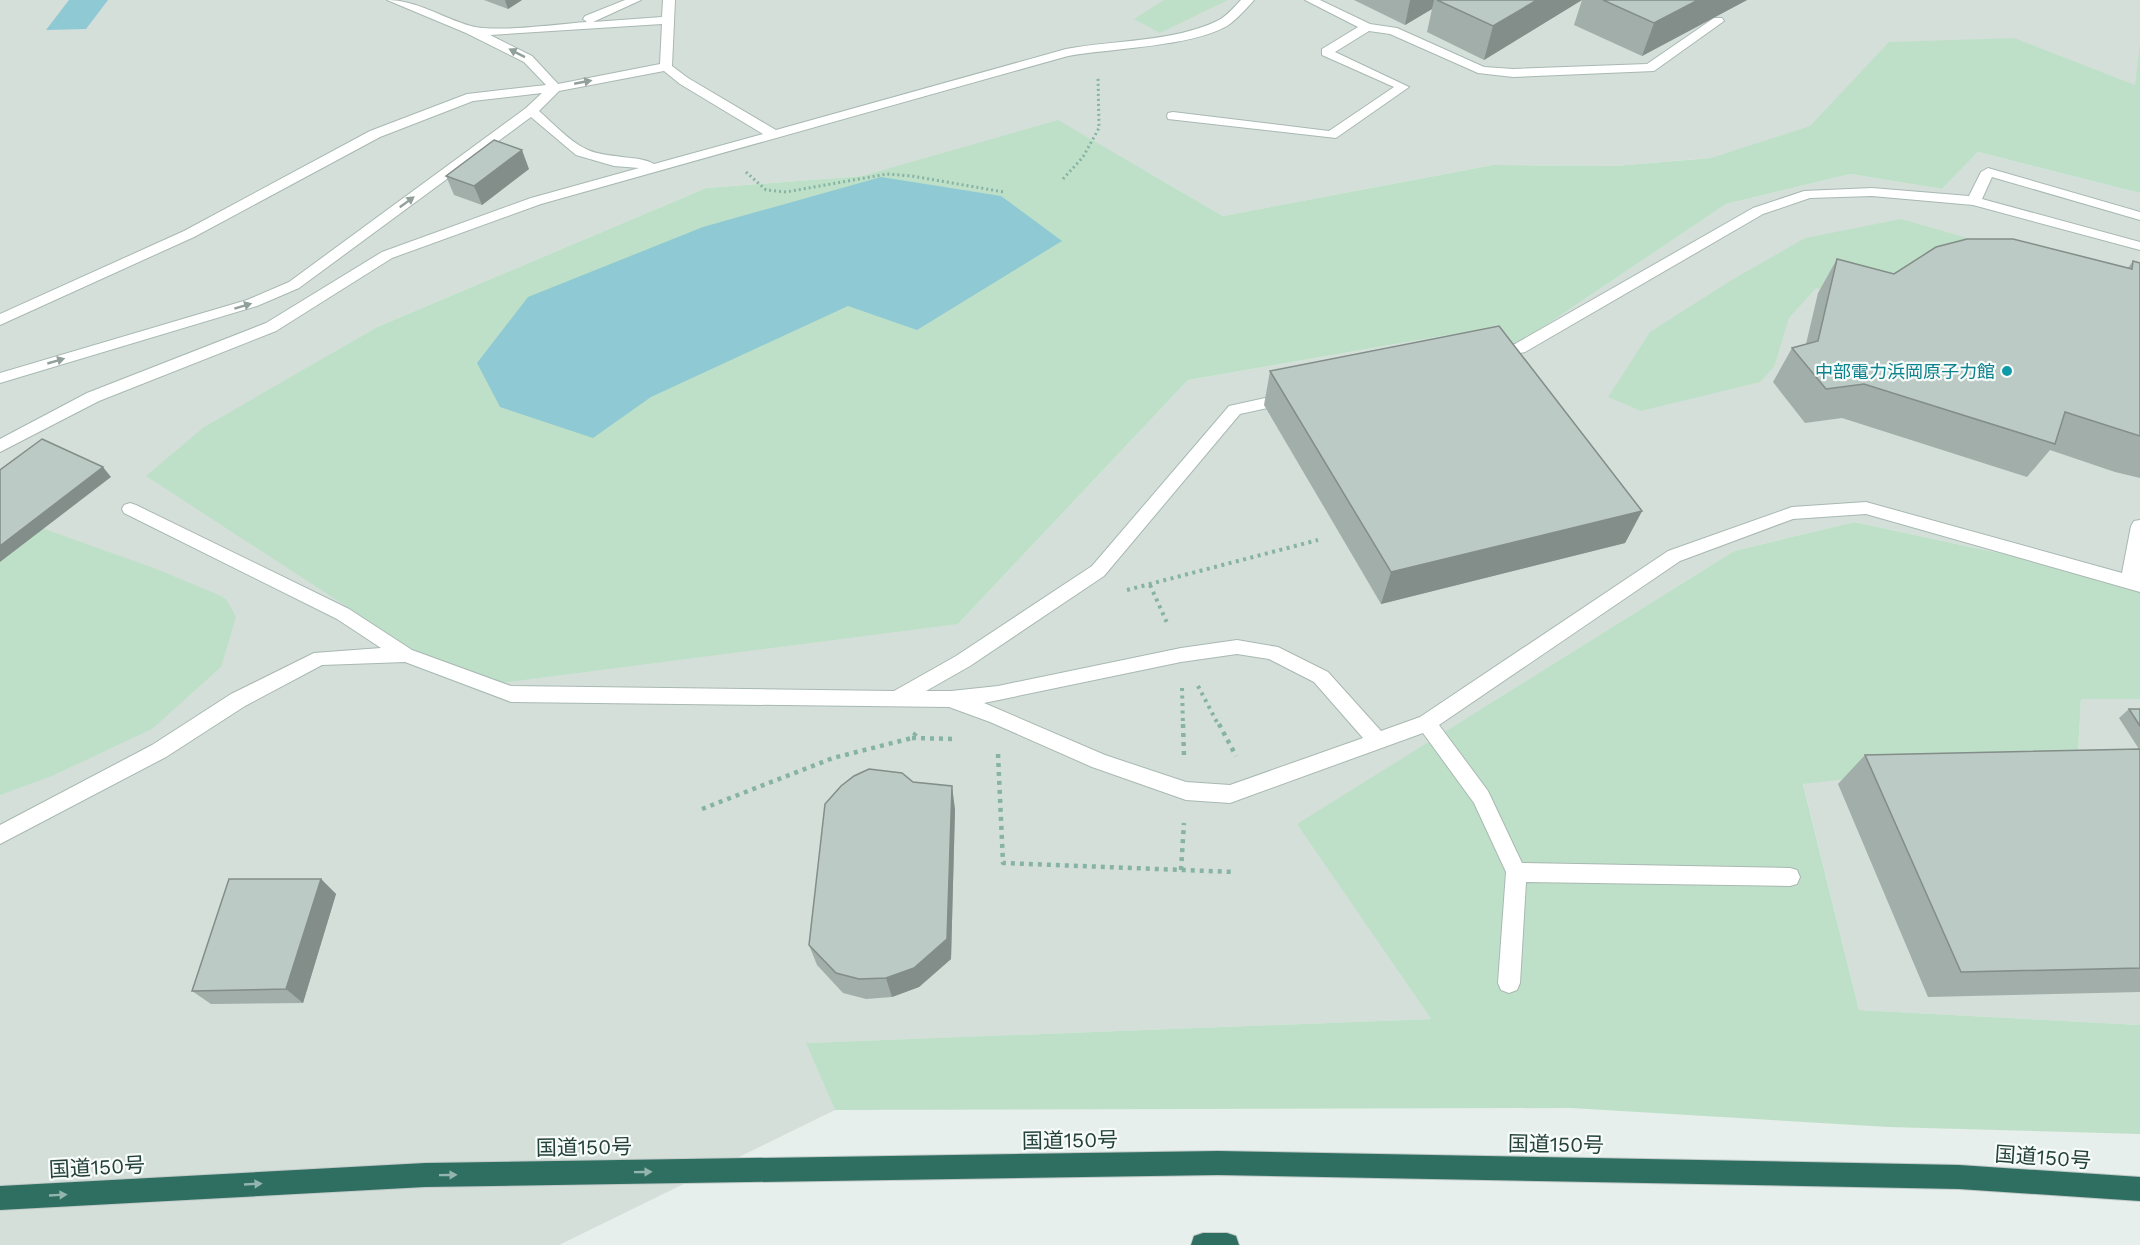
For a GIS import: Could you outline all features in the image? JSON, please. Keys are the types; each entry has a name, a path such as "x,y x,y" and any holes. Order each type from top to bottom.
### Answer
{"highway":[{"name":"国道150号","path":"0,1198 425,1175 1218,1163 1959,1177 2140,1189"},
{"path":"1203,1245 1227,1245"}],"lane":[{"path":"393,0 470,30 528,59 555,88"},
{"path":"567,27 635,0"},
{"path":"666,67 669,0"},
{"path":"0,446 93,397 271,327 387,255 536,201 659,165 1066,54 1102,46 1184,37 1223,23 1248,0"},
{"path":"1311,0 1367,27 1394,31 1482,70 1513,73 1650,68 1718,21"},
{"path":"470,30 494,32 668,20"},
{"path":"1173,116 1331,135 1403,87 1326,52 1367,27"},
{"path":"0,320 189,234 375,134 471,97 555,88 666,67 684,81 773,134"},
{"path":"0,378 252,303 294,285 531,111 555,88"},
{"path":"531,111 581,152 614,162 659,165"},
{"path":"1974,201 1988,172 2140,216"},
{"path":"1474,358 1520,348 1758,211 1809,194 1872,192 1974,201 2140,246"},
{"path":"895,699 963,661 1098,571 1235,410 1303,395"},
{"path":"951,699 997,716 1099,761 1186,791 1230,794 1427,723 1674,556 1792,513 1866,508 2134,584 2140,526"},
{"path":"130,509 342,614 405,655 511,694 951,699 998,694 1181,655 1237,646 1272,652 1321,677 1378,742"},
{"path":"0,835 159,751 238,700 320,658 405,655"},
{"path":"1427,723 1481,797 1516,872 1509,983"},
{"path":"1516,872 1790,877"}],"path":[{"path":"1063,179 1083,157 1099,128 1098,72 1093,60 1076,63 1066,54"},
{"path":"754,180 766,190 786,192 887,174 912,176 1004,192"},
{"path":"1150,585 1181,655 1252,786"},
{"path":"997,716 1003,863 1235,872"}],"shaded area":[{"path":"0,0 2140,0 2140,120 1870,151 1697,159 1614,166 1493,165 1223,216 1144,170 892,168 862,176 706,188 377,327 205,427 147,477 958,624 1188,380 1448,335 1515,346 1726,204 1850,174 1942,189 1978,152 2140,193 2140,583 1854,522 1734,551 1298,824 1431,1019 807,1043 835,1110 559,1245 0,1245"},
{"path":"2081,699 2140,699 2140,1025 1859,1010 1803,783 2078,752"}],"green space":[{"path":"1164,0 1228,0 1160,33 1134,19"},
{"path":"2014,38 2135,85 2140,43 2140,193 1978,152 1942,189 1850,174 1726,204 1515,346 1448,335 1188,380 958,624 470,687 146,476 204,427 377,327 706,188 862,176 1058,120 1223,216 1493,165 1614,166 1711,158 1810,126 1889,42"},
{"path":"1901,219 2037,258 1848,295 1816,288 1789,318 1774,367 1760,382 1641,411 1608,397 1650,332 1730,281 1805,238"},
{"path":"0,516 8,516 154,568 219,595 226,599 236,617 221,667 152,729 52,776 0,795"},
{"path":"1854,522 2140,583 2140,699 2081,699 2078,752 1803,784 1859,1010 2140,1025 2140,1134 1888,1127 1571,1108 835,1110 806,1043 1431,1019 1297,824 1734,551"}],"water":[{"path":"69,0 108,0 86,29 46,30"},
{"path":"881,177 1001,196 1062,241 917,330 848,306 651,397 593,438 500,407 477,363 528,297 703,227"}],"building":[{"path":"1437,0 1537,0 1493,26"},
{"path":"1603,0 1698,0 1654,23"},
{"path":"494,140 522,150 474,186 446,176"},
{"path":"1967,239 2013,239 2132,269 2133,261 2140,263 2140,436 2065,412 2055,444 1864,384 1826,389 1792,348 1818,341 1837,259 1894,274 1936,247"},
{"path":"1499,326 1642,511 1391,572 1270,371"},
{"path":"42,439 103,467 0,546 0,470"},
{"path":"2129,709 2140,709 2140,726"},
{"path":"2140,749 2140,968 1961,972 1865,755"},
{"path":"869,769 902,773 913,782 952,786 947,939 914,968 886,978 859,979 836,973 809,945 825,804 841,786 854,776"},
{"path":"229,879 321,879 286,989 192,991"}],"place":[{"name":"中部電力浜岡原子力館","path":"2007,371"}]}
